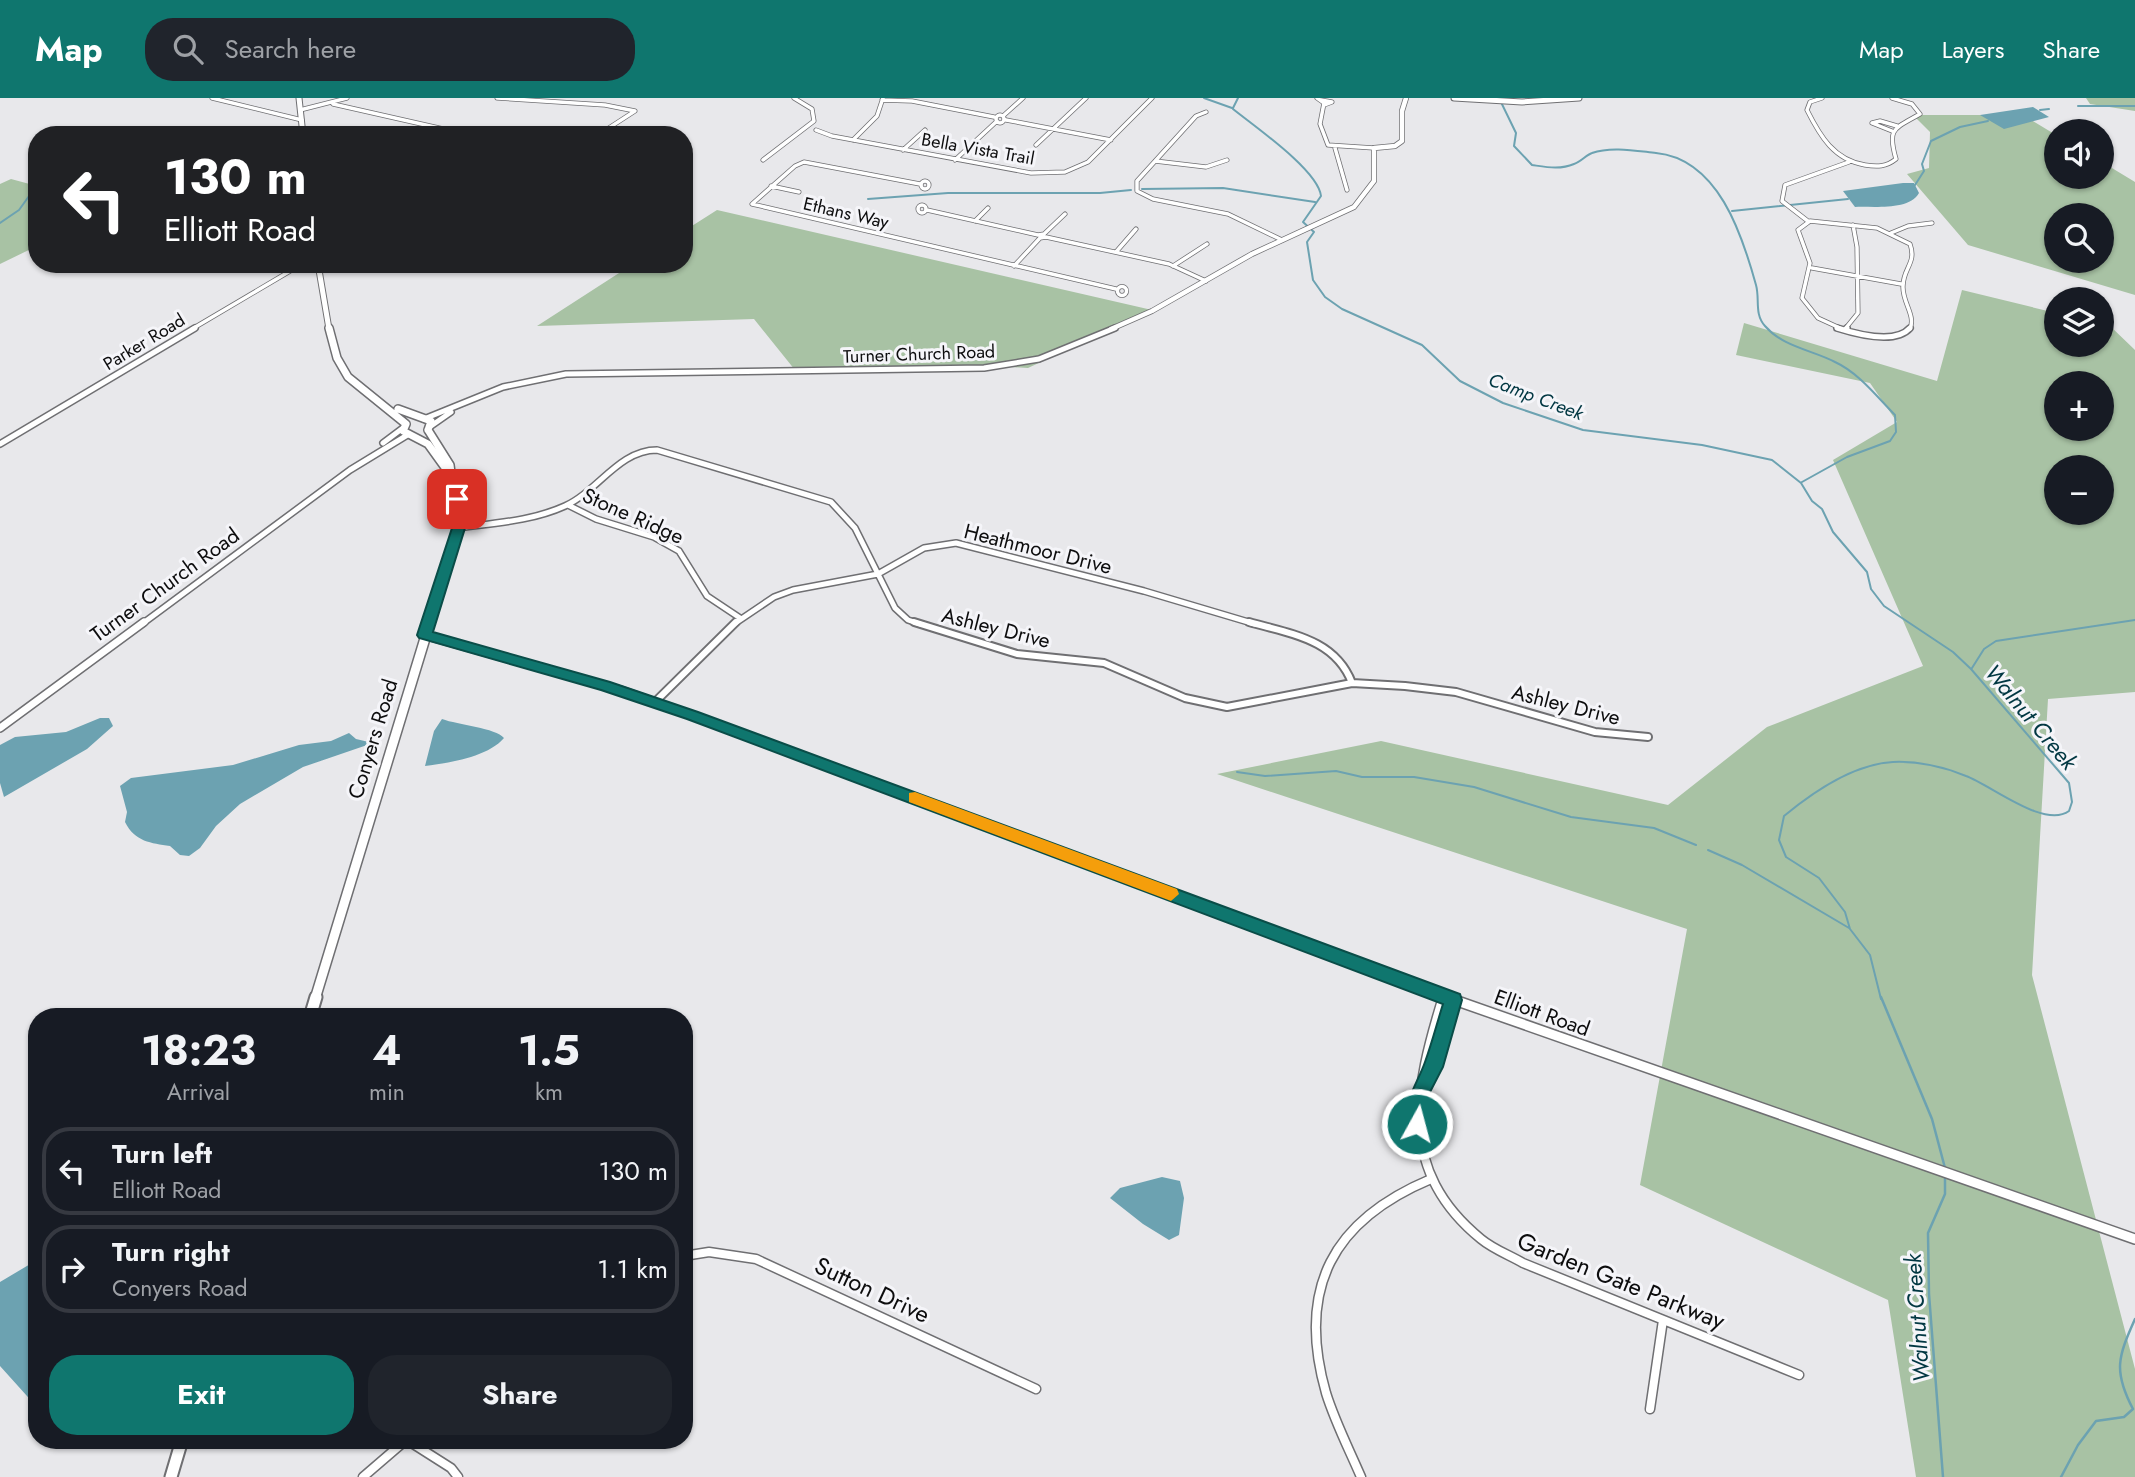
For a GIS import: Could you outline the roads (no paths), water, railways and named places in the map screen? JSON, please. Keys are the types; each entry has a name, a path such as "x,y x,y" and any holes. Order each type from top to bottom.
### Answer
{"main road":[{"path":"299,98 302,126"},
{"path":"1454,98 1522,102 1579,98"},
{"path":"319,273 325,301 325,320 342,369 368,394 402,416 404,426 423,419"},
{"path":"368,394 423,419"},
{"name":"Conyers Road","path":"313,1008 458,528 457,499 445,453 430,428 430,421 423,419"},
{"name":"Conyers Road","path":"404,426 433,449 450,472"},
{"path":"411,434 430,428"},
{"path":"171,1477 179,1449"}],"street":[{"path":"212,98 302,120"},
{"path":"300,110 333,104 346,98"},
{"path":"497,98 533,104 603,103 635,111 612,126"},
{"path":"763,160 814,121 812,109 794,98"},
{"path":"1004,118 1023,98"},
{"path":"1036,145 1086,98"},
{"name":"Bella Vista Trail","path":"816,130 903,150 1031,173 1065,172 1088,162 1152,98"},
{"path":"1324,104 1321,130 1325,142 1335,148 1374,148 1395,146 1402,141 1402,111 1406,98"},
{"path":"1809,98 1814,100"},
{"path":"1822,98 1814,100 1807,107 1832,152 1849,162 1878,167 1894,162 1896,156 1890,139 1892,131 1919,114 1912,104 1892,98"},
{"path":"853,140 877,116 882,99 912,101 1111,140"},
{"path":"1319,99 1324,104"},
{"path":"1319,99 1332,102 1324,104"},
{"path":"1912,104 1917,99"},
{"path":"333,104 430,126"},
{"path":"1206,112 1196,116 1136,183 1142,195 1226,213 1279,242"},
{"path":"955,160 996,119"},
{"path":"1892,131 1872,123 1880,121 1897,126"},
{"path":"903,150 925,130"},
{"path":"1335,148 1347,190"},
{"name":"Turner Church Road","path":"423,419 525,381 566,374 1000,366 1060,351 1152,311 1279,242 1354,207 1367,194 1377,175 1374,148"},
{"path":"1155,161 1206,167 1227,160"},
{"name":"Ethans Way","path":"920,184 804,162 796,165 753,200 753,205 1116,289"},
{"path":"1809,222 1782,201 1785,185 1834,171 1849,162"},
{"path":"771,186 799,192"},
{"path":"975,221 988,208"},
{"path":"927,210 1173,266 1208,279"},
{"path":"1014,266 1065,214"},
{"path":"1809,222 1853,225 1891,233 1907,242 1914,251 1901,284 1913,321 1909,331 1882,337 1845,330 1820,320 1804,305 1802,296 1812,268 1810,256 1798,231 1800,225 1809,222"},
{"path":"1891,233 1908,226 1932,223"},
{"path":"1845,330 1858,313 1857,247 1853,225"},
{"path":"1115,252 1136,229"},
{"path":"1173,266 1207,244"},
{"path":"1812,268 1901,284"},
{"name":"Parker Road","path":"0,444 287,273"},
{"name":"Turner Church Road","path":"430,428 479,396"},
{"name":"Turner Church Road","path":"0,727 350,470 404,426"},
{"name":"Turner Church Road","path":"350,470 411,434"},
{"name":"Ashley Drive","path":"458,528 536,517 568,505 636,454 649,449 657,450 831,502 848,515 880,583 898,612 908,620 1017,654 1104,663 1203,703 1227,707 1352,683 1443,690 1595,732 1648,737"},
{"name":"Stone Ridge","path":"568,505 610,527 653,539 679,551 695,571 705,594 740,618"},
{"name":"Heathmoor Drive","path":"655,702 740,618 774,597 793,590 878,574 924,548 949,543 973,545 1321,643 1345,665 1352,683"},
{"name":"Elliott Road","path":"425,635 513,658 655,702 1453,1000 2135,1239"},
{"name":"Garden Gate Parkway","path":"1443,996 1423,1063 1424,1080 1418,1104 1417,1131 1431,1180 1453,1212 1474,1233 1502,1253 1799,1374"},
{"name":"Garden Gate Parkway","path":"1424,1080 1433,1067 1453,1000"},
{"path":"1361,1477 1329,1401 1321,1372 1316,1330 1322,1284 1342,1240 1363,1215 1396,1192 1431,1180"},
{"name":"Sutton Drive","path":"693,1255 709,1252 756,1259 1036,1389"},
{"path":"1650,1409 1663,1320"},
{"path":"363,1477 396,1449"},
{"path":"420,1449 450,1468 458,1477"}],"water":[{"path":"2033,107 2049,117 2004,129 1980,115"},
{"path":"1914,183 1919,193 1914,199 1899,205 1855,207 1843,191"},
{"path":"100,718 109,718 113,726 87,749 4,797 0,783 0,745 15,737 66,732"},
{"path":"442,719 493,732 504,738 497,745 478,754 425,766 434,731"},
{"path":"349,733 356,739 373,743 303,767 240,804 216,826 200,848 189,856 180,855 170,846 139,838 125,822 127,812 120,786 131,778 233,765 299,745 331,741"},
{"path":"1162,1177 1180,1181 1184,1198 1179,1235 1169,1240 1110,1198 1120,1188"},
{"path":"28,1265 28,1397 0,1366 0,1282"}],"waterway":[{"path":"1204,98 1232,108"},
{"name":"Camp Creek","path":"1233,108 1238,98"},
{"name":"Walnut Creek","path":"1499,98 1516,133 1514,146 1532,165 1564,167 1577,163 1592,153 1616,149 1678,158 1696,169 1711,184 1735,222 1750,265 1760,316 1765,326 1780,339 1852,372 1895,415 1896,432 1890,441 1847,457 1802,482"},
{"path":"2078,106 2135,106"},
{"name":"Walnut Creek","path":"1233,109 1284,149 1317,185 1321,196 1303,222 1314,232 1307,242 1313,280 1325,297 1342,309 1422,345 1460,381 1503,403 1583,430 1702,445 1772,460 1801,483 1812,501 1822,509 1833,532 1867,572 1871,589 1884,606 1953,652 1971,669 2069,783 2072,802 2069,811 2058,815 2046,814 2017,804 1958,773 1940,767 1893,762 1849,774 1821,789 1784,816 1779,840 1786,857 1819,878 1845,912 1850,929 1870,955 1881,999"},
{"path":"2040,110 2049,109"},
{"path":"1915,185 1924,171 1922,164 1931,141 1960,127 1988,121"},
{"path":"1142,189 1223,188 1315,202"},
{"path":"868,199 948,193 1100,193 1131,190"},
{"path":"0,223 19,210 28,198"},
{"path":"1732,211 1848,199"},
{"path":"1972,668 1984,649 1996,641 2135,620"},
{"path":"1237,772 1265,776 1336,771 1362,777 1414,777 1474,787 1571,817 1654,828 1696,845"},
{"path":"1708,850 1742,865 1849,928"},
{"name":"Walnut Creek","path":"1881,997 1932,1119 1945,1168"},
{"name":"Walnut Creek","path":"1943,1477 1929,1294 1928,1233 1945,1194 1945,1178"},
{"path":"2061,1477 2078,1445 2096,1421 2124,1417 2133,1409 2122,1384 2120,1364 2135,1319"}]}
